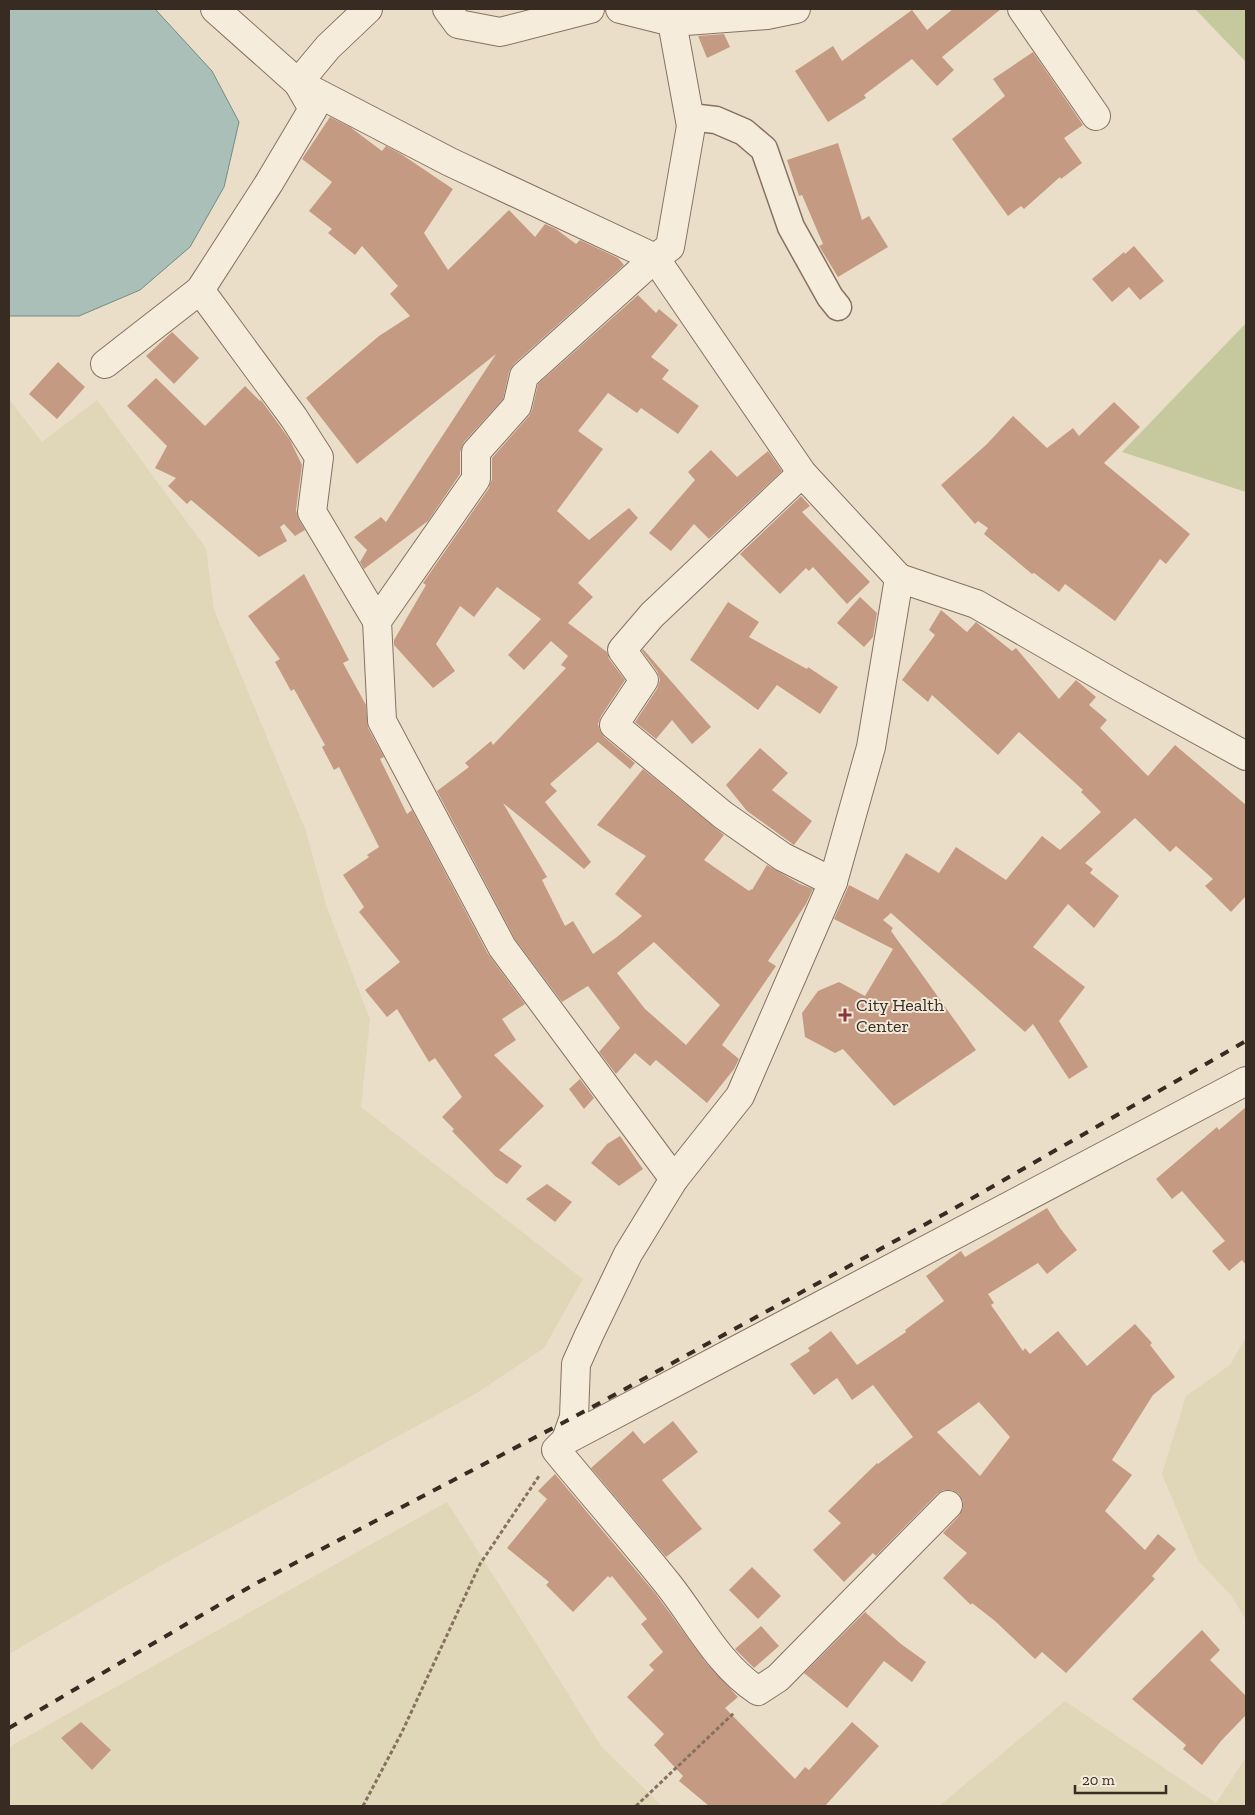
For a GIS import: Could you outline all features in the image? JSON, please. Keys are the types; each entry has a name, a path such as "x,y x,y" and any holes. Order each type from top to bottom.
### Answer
{"street":[{"path":"215,9 298,83 450,162 654,258 802,473 899,578 976,604 1122,688 1246,756"},
{"path":"298,83 328,47 368,9"},
{"path":"447,9 458,24 500,32 590,9"},
{"path":"620,9 669,15 767,15 796,9"},
{"path":"1022,9 1096,116"},
{"path":"377,621 476,478 476,452 517,406 524,376 654,258 670,247 691,126 669,15"},
{"path":"105,364 200,290 269,183 313,109 298,83"},
{"path":"690,117 716,120 744,132 764,149 791,227 825,289 838,307"},
{"path":"200,290 294,418 319,457 312,512 377,621 382,721 502,947 674,1179"},
{"path":"802,473 652,615 622,650 644,680 614,726 723,816 783,857 833,882"},
{"path":"561,1445 574,1417 576,1364 628,1254 674,1179 740,1096 833,882 871,747 899,578"},
{"path":"561,1445 1246,1081"},
{"path":"561,1445 668,1584 721,1657 744,1682 758,1690 778,1678 948,1505"}],"path":[{"path":"363,1806 402,1732 480,1564 561,1445"},
{"path":"636,1806 758,1690"}],"shaded area":[{"path":"9,9 155,9 212,71 239,122 224,187 190,247 140,290 79,316 9,316"},
{"path":"9,399 42,442 97,400 206,548 214,610 306,831 326,905 370,1019 361,1107 583,1279 544,1348 477,1393 162,1565 9,1654"},
{"path":"1246,1337 1246,1620 1231,1595 1198,1560 1162,1474 1186,1396 1230,1365"},
{"path":"447,1502 601,1746 662,1806 9,1806 9,1749 14,1744"},
{"path":"1065,1701 1216,1803 1246,1757 1246,1806 939,1806"}],"green space":[{"path":"1195,9 1246,9 1246,62"},
{"path":"1246,323 1246,492 1122,452"}],"building":[{"path":"953,9 1001,9 942,57 954,70 937,86 912,59 864,95 866,98 828,122 795,71 833,46 842,61 912,10 927,30"},
{"path":"724,34 730,47 707,58 698,36"},
{"path":"1033,52 1083,125 1064,138 1082,163 1061,179 1060,177 1024,209 1021,206 1008,216 952,139 1005,96 993,79"},
{"path":"330,117 350,127 382,151 386,146 401,154 453,189 424,233 448,270 509,210 535,237 545,224 556,229 576,244 580,240 618,258 624,265 514,364 509,372 503,399 464,442 460,452 460,474 428,521 364,569 360,562 367,550 354,537 381,517 386,522 496,354 357,464 306,398 379,336 410,316 390,294 398,286 362,246 355,255 328,233 332,229 309,211 332,182 302,159"},
{"path":"838,143 862,220 869,216 888,247 838,277 819,246 823,244 802,195 799,196 787,160"},
{"path":"1134,246 1164,281 1140,300 1129,287 1112,302 1092,279"},
{"path":"638,295 656,313 659,309 678,325 651,357 669,370 662,379 699,406 678,434 641,408 637,413 608,393 578,431 603,449 557,511 589,540 629,508 638,518 578,583 593,597 568,623 607,652 609,659 625,680 601,716 598,724 604,737 635,763 630,769 598,742 550,784 557,791 545,802 591,862 584,869 503,803 547,877 542,880 565,926 573,921 593,954 642,916 615,894 646,856 597,825 643,769 724,835 704,860 749,891 752,890 767,865 800,884 813,889 806,904 768,961 776,966 722,1045 739,1059 734,1069 707,1103 656,1060 650,1066 635,1053 616,1074 599,1052 620,1028 588,986 562,1002 515,939 437,791 469,767 465,763 491,741 493,745 566,668 561,665 568,656 551,641 524,670 508,655 541,619 497,587 474,617 460,606 436,644 455,671 433,688 394,645 394,640 426,585 423,583 489,488 492,479 492,458 529,416 538,384","holes":["654,942 720,1005 686,1045 645,1009 617,973"]},
{"path":"172,332 199,358 174,384 146,356"},
{"path":"58,362 85,387 57,419 29,394"},
{"path":"156,378 205,426 245,386 261,400 290,440 302,465 296,510 305,530 295,536 284,524 280,527 287,541 259,557 191,500 187,504 168,486 176,478 155,468 167,446 127,406"},
{"path":"1114,402 1140,427 1104,463 1190,534 1166,564 1160,559 1115,621 1065,584 1059,592 1034,573 1032,574 984,534 988,528 978,521 975,524 941,485 986,445 1013,416 1047,448 1073,428 1079,436"},
{"path":"711,450 737,477 768,451 782,471 709,539 694,524 671,551 649,533 695,480 688,472"},
{"path":"801,496 810,506 802,512 870,582 847,604 813,567 809,571 806,568 780,594 740,554"},
{"path":"304,574 349,660 343,663 366,705 368,728 384,757 380,759 407,814 412,810 488,954 525,1004 502,1019 516,1040 494,1055 544,1106 499,1150 522,1166 507,1184 495,1176 452,1131 454,1129 442,1117 462,1097 435,1058 429,1062 397,1009 387,1017 365,990 400,962 359,912 364,907 343,875 369,857 367,855 379,847 339,767 334,770 322,747 325,745 294,689 291,691 275,662 280,659 248,616"},
{"path":"860,597 877,613 873,637 864,647 837,623"},
{"path":"728,602 759,622 749,637 807,669 808,667 838,687 820,714 777,685 758,710 690,660"},
{"path":"941,610 967,632 976,622 1012,651 1016,648 1059,699 1076,680 1096,697 1089,705 1107,720 1100,728 1148,776 1175,745 1246,805 1246,896 1231,912 1205,886 1213,879 1176,846 1170,852 1135,818 1085,863 1093,869 1090,873 1119,896 1094,928 1068,904 1033,947 1085,987 1059,1021 1088,1067 1069,1079 1033,1024 1025,1032 891,913 883,920 893,928 891,931 976,1050 894,1106 843,1049 835,1053 805,1037 802,1013 818,991 839,982 865,996 893,949 834,919 849,885 878,900 906,853 939,873 956,847 1006,880 1042,836 1060,850 1101,812 1081,792 1083,790 1019,732 998,755 932,695 928,702 902,680 935,635 929,630"},
{"path":"643,649 711,727 692,744 672,720 656,739 635,722 657,689 660,680 657,671 642,651"},
{"path":"760,748 788,773 772,790 812,821 794,845 747,811 726,785"},
{"path":"580,1079 594,1098 584,1109 569,1089"},
{"path":"1246,1107 1246,1265 1242,1260 1229,1271 1212,1251 1225,1241 1182,1191 1172,1199 1156,1179 1217,1127 1219,1130"},
{"path":"620,1136 643,1169 619,1186 591,1163 607,1144"},
{"path":"547,1184 572,1202 555,1222 526,1199"},
{"path":"1047,1208 1077,1250 1047,1274 1038,1263 988,1294 994,1303 991,1305 1023,1351 1025,1348 1030,1354 1058,1331 1087,1366 1135,1324 1152,1343 1150,1345 1175,1377 1153,1395 1112,1460 1132,1475 1105,1511 1145,1550 1158,1534 1176,1549 1152,1576 1155,1579 1066,1673 1042,1652 1035,1659 995,1621 972,1603 971,1605 943,1578 967,1553 943,1533 959,1516 963,1508 963,1501 959,1494 952,1490 944,1490 937,1494 876,1556 873,1553 844,1582 813,1550 841,1523 828,1511 877,1463 913,1437 873,1385 852,1400 837,1378 814,1395 790,1364 810,1351 808,1348 831,1331 857,1365 906,1332 905,1330 944,1301 926,1276 961,1251 965,1257","holes":["979,1402 1010,1437 980,1476 937,1432"]},
{"path":"673,1421 698,1452 662,1480 702,1529 666,1557 591,1468 633,1431 644,1444"},
{"path":"555,1474 655,1593 707,1664 738,1697 725,1708 795,1779 805,1767 809,1770 852,1722 879,1746 825,1806 709,1806 679,1781 683,1776 654,1745 664,1734 627,1697 654,1670 649,1665 663,1652 641,1624 647,1619 612,1576 610,1578 608,1576 573,1612 546,1585 549,1582 507,1548 547,1499 538,1491"},
{"path":"752,1567 781,1596 758,1619 729,1590"},
{"path":"865,1612 901,1644 926,1662 912,1682 884,1661 847,1708 804,1673"},
{"path":"761,1626 779,1646 754,1668 735,1649"},
{"path":"1202,1630 1220,1650 1210,1660 1246,1696 1246,1715 1221,1741 1202,1765 1183,1749 1186,1745 1132,1699"},
{"path":"81,1722 111,1750 92,1770 61,1738"}],"railway":[{"path":"9,1728 253,1585 574,1417 955,1208 1246,1041"}],"place":[{"name":"City Health Center","path":"845,1015"}]}
